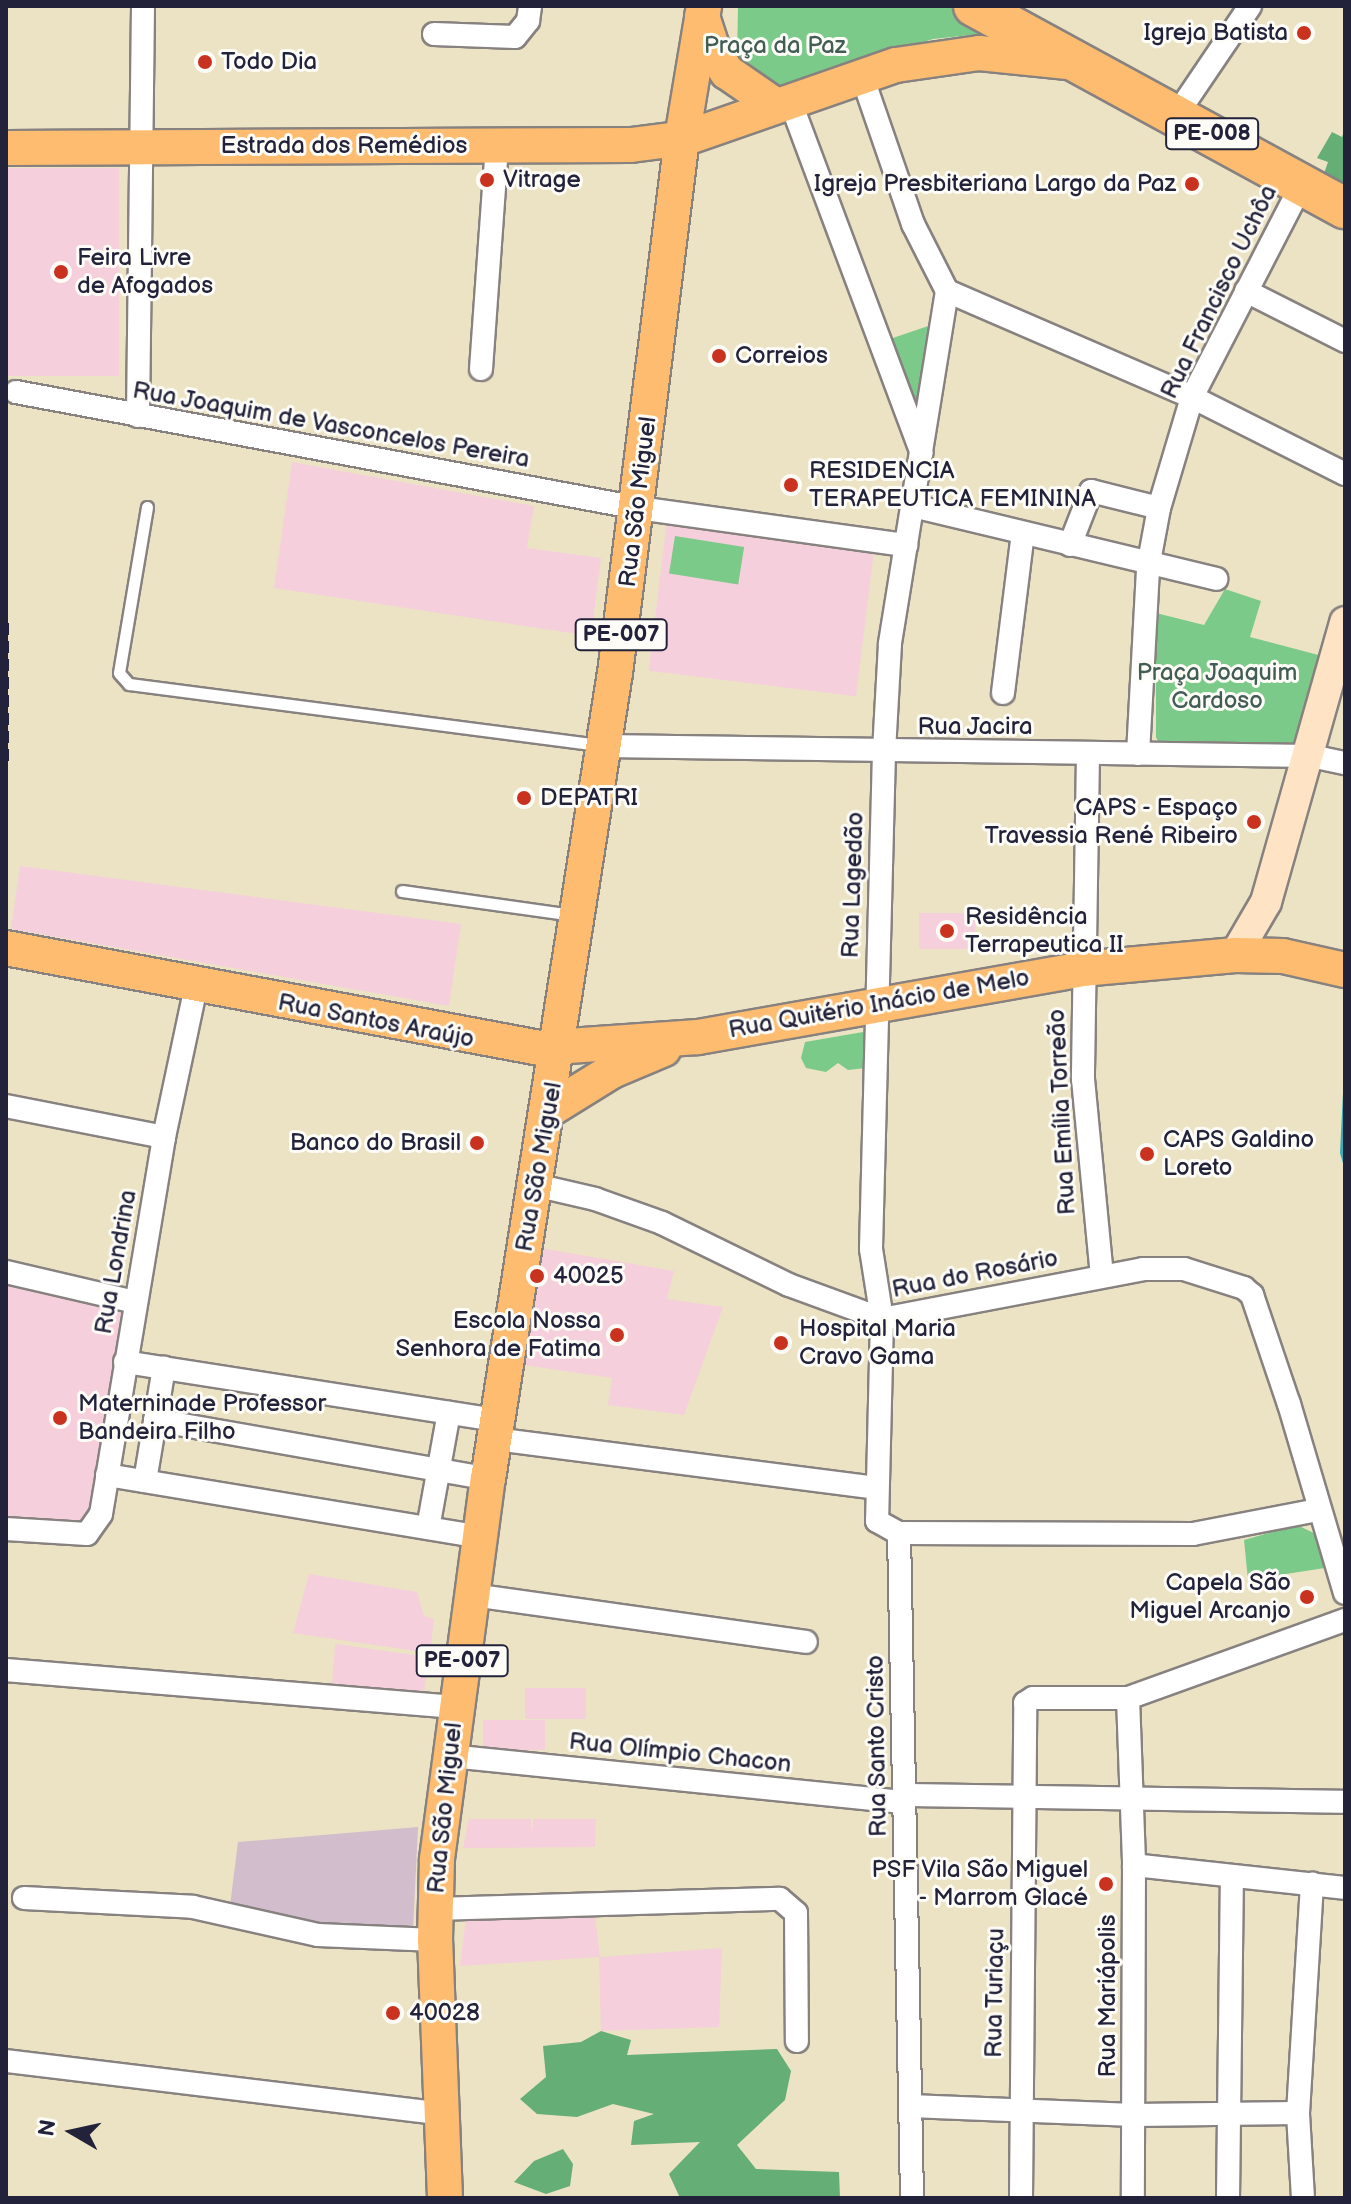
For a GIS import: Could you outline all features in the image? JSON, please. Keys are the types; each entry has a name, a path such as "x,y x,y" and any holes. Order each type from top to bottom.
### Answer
{"highway":[{"name":"PE-008","path":"974,6 1345,208"}],"main road":[{"path":"703,11 713,50 727,72 781,101"},
{"name":"PE-007","path":"682,138 703,11"},
{"path":"682,138 781,101 896,65 979,53 1076,64"},
{"name":"Estrada dos Remédios","path":"6,148 631,145 682,138"},
{"name":"Rua São Miguel","path":"445,2198 435,1924 450,1756 488,1479 549,1110 604,746 638,508 682,138"},
{"path":"1235,955 1266,902 1311,756 1345,622"},
{"name":"Rua Santos Araújo","path":"6,948 510,1046 558,1048"},
{"name":"Rua Quitério Inácio de Melo","path":"558,1048 698,1037 876,1002 1082,969 1235,955 1283,956 1344,970"},
{"path":"549,1110 612,1071 698,1037"}],"street":[{"path":"138,416 144,147 143,6"},
{"path":"434,34 515,37 528,21 530,6"},
{"path":"1177,114 1250,6"},
{"path":"862,76 913,224 947,291 1192,397 1345,474"},
{"path":"781,101 922,454"},
{"path":"481,369 497,146"},
{"name":"Rua Francisco Uchôa","path":"1138,754 1148,567 1159,508 1192,397 1302,184"},
{"name":"Rua Lagedão","path":"892,1531 877,1521 875,1488 882,1319 871,1249 884,752 890,644 947,291"},
{"path":"1246,291 1345,341"},
{"name":"Rua Joaquim de Vasconcelos Pereira","path":"16,392 638,508 906,545"},
{"path":"1070,545 1091,491 1159,508"},
{"path":"913,506 1148,567 1216,579"},
{"path":"1003,693 1023,533"},
{"name":"Rua Jacira","path":"604,746 1311,756 1345,763"},
{"name":"Rua Emília Torreão","path":"1088,754 1082,969 1089,1182 1102,1276"},
{"name":"Rua Londrina","path":"6,1529 76,1535 95,1528 107,1475 164,1137 196,986"},
{"path":"6,1106 164,1137"},
{"name":"Rua do Rosário","path":"535,1185 595,1199 662,1223 789,1285 882,1319 1102,1276 1184,1269 1229,1281 1252,1295 1318,1510"},
{"path":"6,1272 135,1302"},
{"path":"125,1362 449,1413 496,1430 875,1488"},
{"path":"145,1481 164,1368"},
{"path":"428,1528 449,1413"},
{"path":"155,1420 488,1479"},
{"path":"107,1475 482,1537"},
{"path":"892,1531 1193,1534 1318,1510 1345,1593"},
{"name":"Rua Santo Cristo","path":"892,1531 904,1798 912,2198"},
{"path":"472,1595 806,1642"},
{"path":"1128,1698 1345,1620"},
{"path":"6,1670 456,1707"},
{"name":"Rua Turiaçu","path":"1021,2198 1023,1713 1033,1698 1128,1698"},
{"name":"Rua Mariápolis","path":"1128,1698 1134,1865 1133,2198"},
{"name":"Rua Olímpio Chacon","path":"450,1756 904,1798 1345,1802"},
{"path":"1134,1865 1345,1888"},
{"path":"1228,2198 1232,1876"},
{"path":"1303,2198 1298,2113 1312,1883"},
{"path":"24,1898 193,1907 318,1935 780,1899 796,1913 797,2041"},
{"path":"6,2061 441,2114"},
{"path":"910,2106 1134,2115 1298,2113"}],"lane":[{"path":"147,507 119,673 129,684 604,746"},
{"path":"402,891 578,916"}],"shaded area":[{"name":"Feira Livre de Afogados","path":"6,168 119,168 119,376 6,376"},
{"path":"292,462 534,506 527,548 601,558 591,636 274,588"},
{"path":"667,521 874,546 856,696 649,671"},
{"path":"20,866 461,924 449,1006 11,929"},
{"name":"Residência Terrapeutica II","path":"919,913 975,913 975,949 919,949"},
{"name":"Escola Nossa Senhora de Fatima","path":"534,1247 674,1271 667,1299 723,1307 684,1415 608,1405 612,1378 517,1364"},
{"name":"Materninade Professor Bandeira Filho","path":"6,1280 129,1306 96,1539 6,1529"},
{"path":"309,1574 417,1592 424,1616 434,1619 430,1653 293,1633"},
{"path":"335,1644 429,1657 424,1692 332,1685"},
{"path":"525,1688 586,1688 586,1719 525,1719"},
{"path":"483,1720 545,1720 545,1750 483,1750"},
{"path":"469,1819 531,1819 531,1833 534,1819 596,1819 595,1847 463,1848"},
{"path":"418,1827 413,1930 328,1926 230,1906 238,1842"},
{"path":"595,1916 600,1957 722,1948 719,2027 601,2031 599,1957 460,1966 466,1918"}],"green space":[{"name":"Praça da Paz","path":"738,6 956,6 999,32 933,39 777,87 737,62"},
{"path":"1345,128 1345,202 1322,179 1328,162 1317,158 1332,132 1342,137"},
{"path":"937,323 919,419 887,340"},
{"path":"675,536 744,547 738,584 669,574"},
{"name":"Praça Joaquim Cardoso","path":"1225,589 1261,601 1250,637 1326,657 1294,745 1159,743 1156,737 1156,613 1204,625"},
{"path":"863,1032 866,1068 848,1070 838,1063 826,1072 806,1068 801,1058 805,1042"},
{"path":"1297,1525 1320,1536 1331,1567 1248,1580 1244,1540"},
{"path":"601,2031 631,2040 627,2055 777,2049 791,2071 785,2100 737,2145 756,2169 839,2172 840,2198 680,2198 669,2174 700,2142 631,2145 634,2121 654,2114 613,2104 577,2117 537,2114 520,2099 546,2077 543,2046 581,2042"},
{"path":"563,2149 573,2164 570,2186 546,2194 514,2182 534,2161"}],"water":[{"path":"1345,1052 1345,1170 1340,1153"}],"railway":[{"path":"6,623 6,764"}],"place":[{"name":"Igreja Batista","path":"1304,33"},
{"name":"Todo Dia","path":"205,62"},
{"name":"Vitrage","path":"487,180"},
{"name":"Igreja Presbiteriana Largo da Paz","path":"1192,184"},
{"name":"Feira Livre de Afogados","path":"61,272"},
{"name":"Correios","path":"719,356"},
{"name":"RESIDENCIA TERAPEUTICA FEMININA","path":"791,485"},
{"name":"DEPATRI","path":"524,798"},
{"name":"CAPS - Espaço Travessia René Ribeiro","path":"1254,822"},
{"name":"Residência Terrapeutica II","path":"947,931"},
{"name":"Banco do Brasil","path":"477,1143"},
{"name":"CAPS Galdino Loreto","path":"1147,1154"},
{"name":"40025","path":"537,1276"},
{"name":"Escola Nossa Senhora de Fatima","path":"617,1335"},
{"name":"Hospital Maria Cravo Gama","path":"781,1343"},
{"name":"Materninade Professor Bandeira Filho","path":"60,1418"},
{"name":"Capela São Miguel Arcanjo","path":"1307,1597"},
{"name":"PSF Vila São Miguel - Marrom Glacé","path":"1106,1884"},
{"name":"40028","path":"393,2013"}]}
